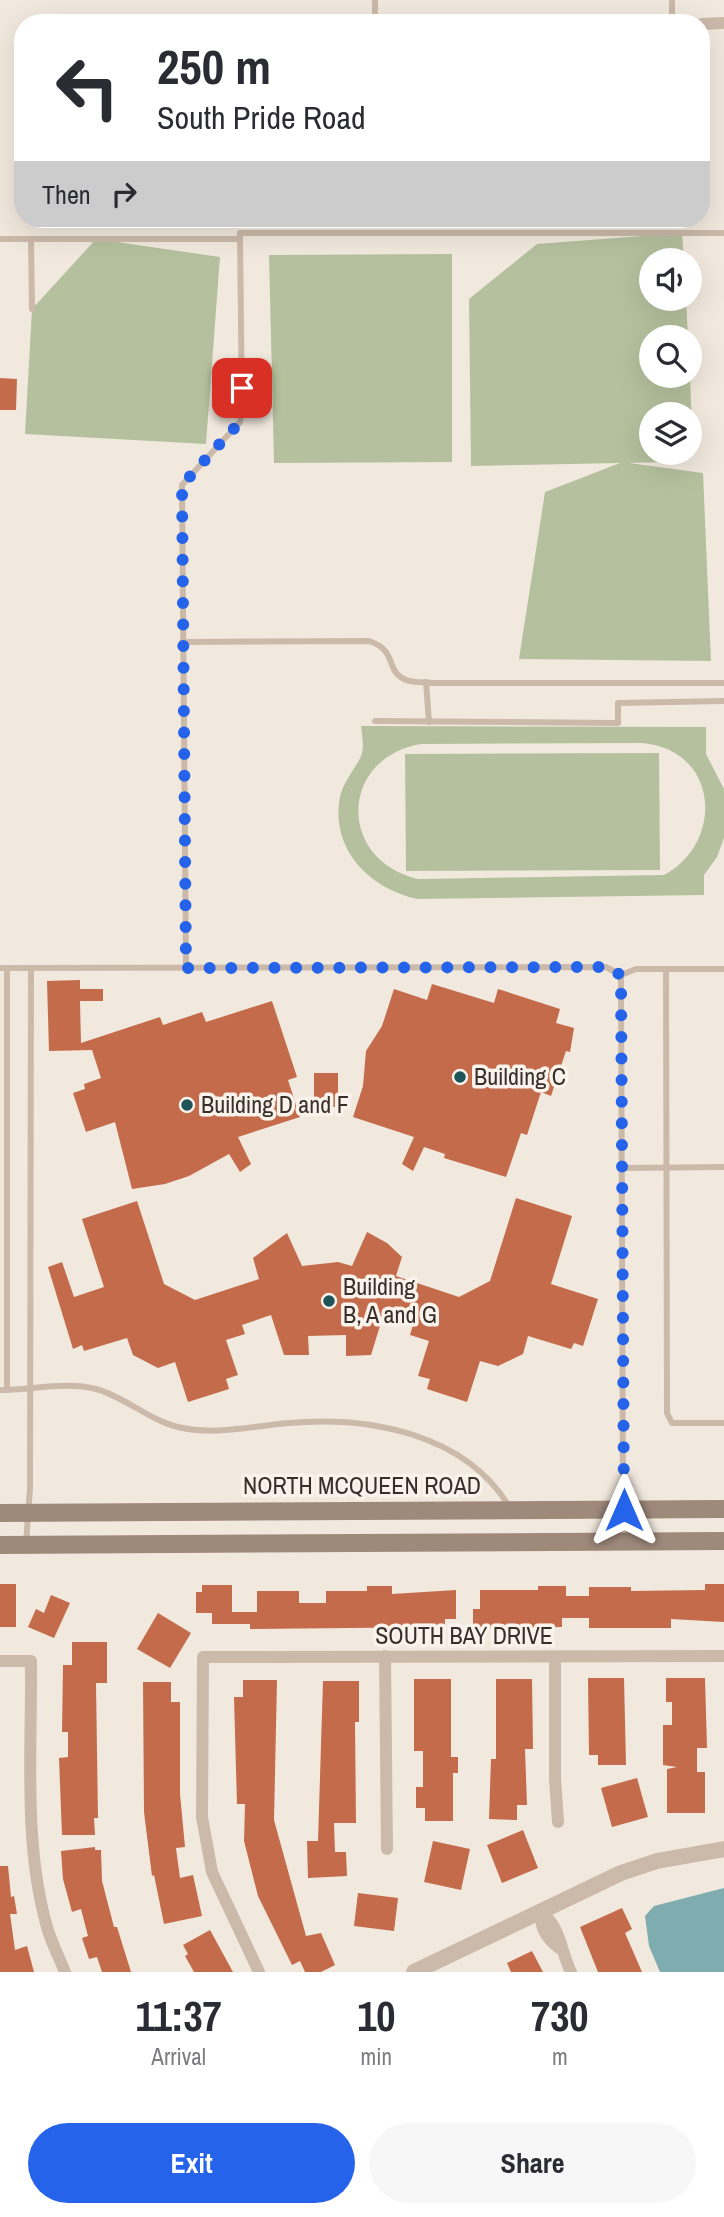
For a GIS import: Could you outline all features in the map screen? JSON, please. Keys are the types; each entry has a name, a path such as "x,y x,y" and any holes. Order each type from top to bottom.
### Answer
{"main road":[{"name":"NORTH MCQUEEN ROAD","path":"0,1513 724,1509"},
{"path":"0,1545 724,1541"}],"street":[{"path":"385,1656 387,1849"},
{"name":"SOUTH BAY DRIVE","path":"260,1972 212,1872 202,1817 203,1657 724,1656"},
{"path":"555,1657 555,1779 558,1822"},
{"path":"0,1661 31,1661 32,1812 37,1872 47,1927 65,1972"},
{"path":"414,1972 645,1865 724,1849"},
{"path":"540,1912 553,1922 559,1932 559,1948 570,1972"}],"lane":[{"path":"186,968 182,485 240,422 240,233 724,233"},
{"path":"0,239 240,239"},
{"path":"32,239 32,309"},
{"path":"183,642 369,641 383,646 390,655 391,667 405,680 426,682 724,682"},
{"path":"426,682 429,722"},
{"path":"375,721 618,723 618,703 724,701"},
{"path":"511,1510 500,1492 469,1462 433,1443 396,1429 347,1420 285,1424 246,1430 177,1427 93,1388 4,1390 4,968 606,967 621,975 636,969 724,969"},
{"path":"26,1545 29,1513 31,968"},
{"path":"666,969 667,1413 672,1423 724,1423"},
{"path":"621,975 624,1510 631,1541"},
{"path":"623,1168 724,1167"}],"green space":[{"path":"682,233 683,248 639,248 639,311 687,311 687,325 639,325 639,388 690,388 691,402 639,402 639,463 629,463 703,473 711,661 519,659 545,492 620,463 471,466 469,299 537,244"},
{"path":"96,239 220,257 206,444 25,434 32,309"},
{"path":"452,254 452,462 274,463 269,255"},
{"path":"361,726 706,727 706,754 724,789 724,838 717,857 704,875 704,895 417,899 383,886 369,876 347,849 338,816 340,797 362,753","holes":["642,743 668,749 687,762 699,779 705,800 704,821 697,842 683,860 664,875 418,879 392,868 373,852 362,832 358,810 363,788 375,768 394,753 421,744"]},
{"path":"659,753 660,870 406,871 405,754"}],"water":[{"path":"724,1888 724,1972 660,1972 649,1946 645,1916 654,1906"}],"building":[{"path":"0,378 17,379 16,410 0,410"},
{"name":"Building D and F","path":"80,980 80,989 103,989 103,1001 80,1001 81,1043 160,1017 163,1025 202,1012 206,1022 272,1001 297,1077 288,1080 300,1117 238,1137 251,1164 240,1172 229,1154 189,1176 165,1184 132,1189 115,1122 86,1132 73,1093 85,1089 84,1084 101,1078 92,1050 49,1051 47,981"},
{"name":"Building C","path":"432,984 494,1003 498,989 560,1009 556,1023 574,1028 570,1052 566,1051 551,1096 541,1092 527,1135 521,1133 506,1177 444,1158 445,1154 424,1147 413,1171 402,1164 414,1137 353,1117 363,1086 366,1051 382,1026 394,989 427,1000"},
{"path":"314,1073 338,1073 338,1107 314,1107"},
{"name":"Building B, A and G","path":"516,1198 572,1216 551,1284 598,1299 583,1346 574,1343 571,1349 528,1336 523,1354 498,1366 480,1361 467,1402 427,1389 430,1379 418,1376 429,1341 410,1335 413,1325 383,1316 371,1355 346,1356 346,1335 308,1336 309,1355 284,1355 271,1315 242,1325 245,1334 226,1340 238,1375 226,1379 229,1389 188,1402 175,1362 158,1368 133,1355 127,1338 84,1351 82,1345 73,1349 48,1267 62,1262 74,1297 104,1287 82,1219 137,1201 164,1284 195,1300 259,1279 253,1258 287,1233 302,1266 338,1262 352,1266 367,1232 387,1243 402,1257 396,1276 459,1297 490,1281"},
{"path":"0,1584 16,1584 16,1627 0,1627"},
{"path":"705,1584 724,1584 724,1622 671,1619 671,1628 589,1628 589,1618 562,1618 562,1627 473,1629 473,1609 480,1609 480,1590 538,1590 538,1586 566,1586 566,1596 589,1596 589,1587 631,1587 631,1591 705,1590"},
{"path":"202,1585 232,1585 232,1612 257,1612 257,1591 299,1591 299,1603 326,1603 326,1591 367,1591 367,1586 392,1586 392,1594 456,1590 456,1619 445,1619 445,1627 250,1629 250,1624 212,1624 212,1613 196,1613 196,1592 202,1592"},
{"path":"51,1595 70,1603 54,1638 28,1627 36,1609 44,1613"},
{"path":"158,1613 191,1633 170,1668 137,1649"},
{"path":"72,1642 107,1642 107,1683 96,1683 98,1818 94,1818 95,1835 62,1835 59,1758 68,1757 68,1732 62,1732 63,1665 72,1665"},
{"path":"588,1678 624,1678 626,1765 598,1765 598,1755 589,1755"},
{"path":"666,1678 705,1678 707,1748 697,1748 697,1772 705,1772 705,1813 667,1813 667,1769 677,1767 663,1765 663,1725 672,1725 672,1702 666,1702"},
{"path":"414,1679 451,1679 451,1757 458,1757 458,1773 453,1773 453,1821 425,1821 425,1808 416,1808 416,1787 423,1787 423,1751 414,1751"},
{"path":"496,1679 532,1679 533,1749 525,1749 527,1805 517,1805 517,1820 489,1819 491,1759 496,1759"},
{"path":"243,1680 277,1680 274,1820 306,1936 321,1933 335,1965 321,1972 305,1972 300,1961 292,1965 258,1896 244,1841 245,1804 237,1804 234,1697 243,1697"},
{"path":"323,1681 359,1681 359,1722 355,1722 356,1823 334,1823 335,1852 346,1852 347,1876 308,1878 307,1841 318,1841"},
{"path":"143,1682 171,1682 171,1702 180,1702 180,1794 185,1847 176,1848 180,1878 193,1875 202,1916 164,1924 154,1875 152,1876 144,1812"},
{"path":"637,1778 648,1817 612,1827 601,1788"},
{"path":"523,1830 538,1868 502,1883 487,1845"},
{"path":"433,1841 470,1849 461,1890 424,1882"},
{"path":"95,1847 95,1850 101,1850 102,1881 114,1927 117,1927 131,1972 102,1972 97,1957 89,1959 82,1938 88,1936 81,1909 72,1912 63,1879 61,1851"},
{"path":"0,1866 8,1866 11,1897 14,1896 17,1914 10,1914 15,1950 27,1946 34,1972 0,1972"},
{"path":"358,1893 398,1898 394,1931 354,1926"},
{"path":"622,1908 632,1929 625,1933 642,1972 598,1972 580,1927"},
{"path":"210,1930 233,1972 194,1972 185,1956 188,1954 183,1945"},
{"path":"532,1951 543,1972 511,1972 507,1963"}],"place":[{"name":"Building C","path":"460,1077"},
{"name":"Building D and F","path":"187,1105"},
{"name":"Building B, A and G","path":"329,1301"}],"route":[{"path":"242,388 240,422 182,485 186,968 606,967 621,975 624,1510"}]}
